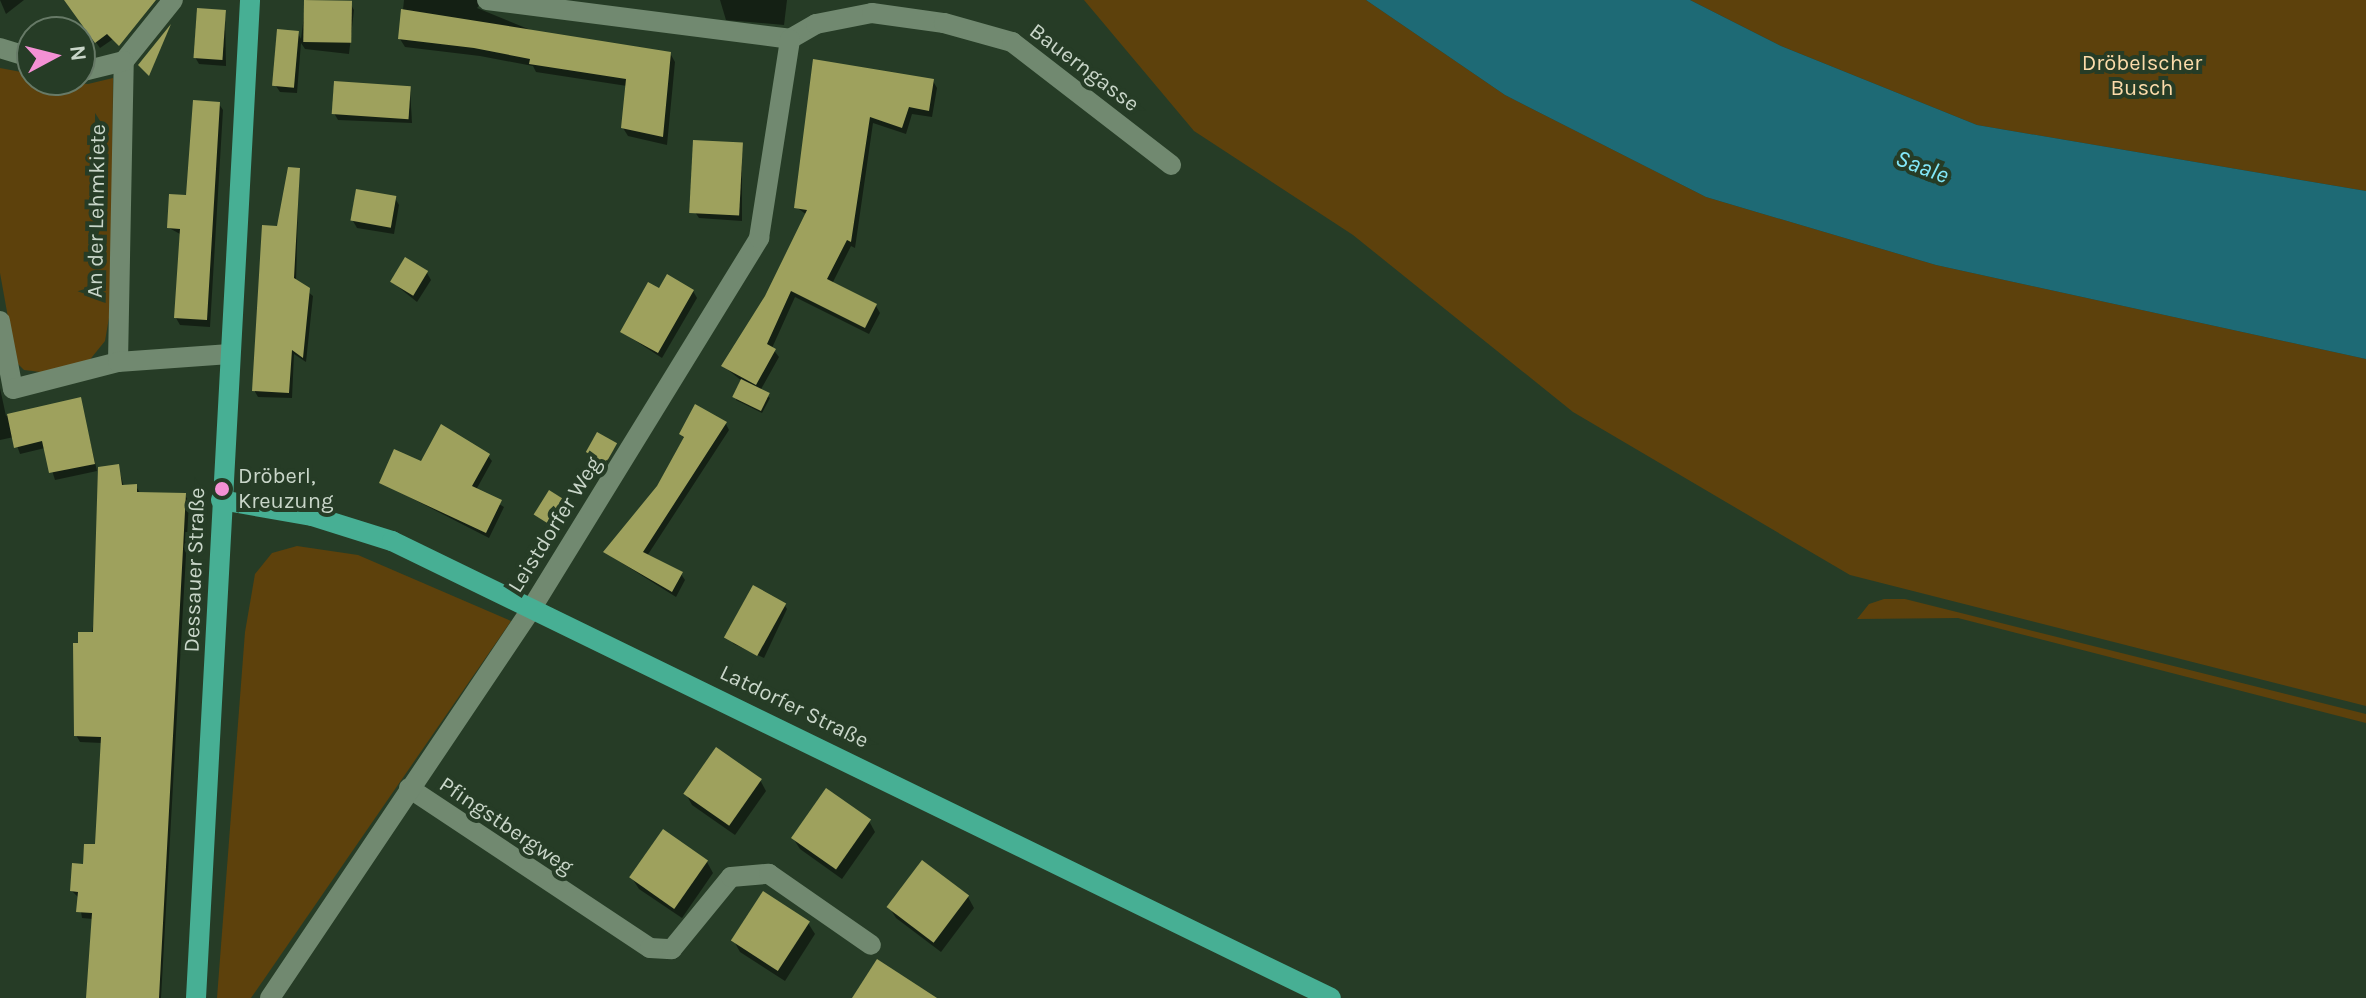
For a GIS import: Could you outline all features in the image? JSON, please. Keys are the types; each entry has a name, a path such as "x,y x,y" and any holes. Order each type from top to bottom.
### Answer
{"main road":[{"name":"Dessauer Straße","path":"196,998 250,0"},
{"name":"Latdorfer Straße","path":"221,500 312,516 392,541 533,606 1331,998"}],"street":[{"path":"96,68 124,61 173,0"},
{"path":"487,0 790,39"},
{"name":"Bauerngasse","path":"790,39 816,24 872,13 908,15 1012,42 1171,165"},
{"name":"Leistdorfer Weg","path":"270,998 533,606 759,238 790,39"},
{"name":"An der Lehmkiete","path":"118,362 124,61"},
{"path":"0,321 7,391 118,362 230,354"},
{"name":"Pfingstbergweg","path":"409,788 577,903 650,948 672,949 731,877 769,874 871,945"}],"green space":[{"path":"1084,0 1366,0 1505,95 1706,197 1936,265 2366,359 2366,706 1850,575 1573,412 1353,235 1194,131"},
{"name":"Dröbelscher Busch","path":"1690,0 2366,0 2366,191 1977,125 1781,46"},
{"path":"0,68 16,71 16,96 96,96 96,82 113,78 111,306 105,341 88,362 49,373 24,370 16,362 0,273"},
{"path":"297,546 358,555 511,621 251,998 217,998 245,632 255,574 272,553"},
{"path":"1884,599 1905,599 2366,714 2366,723 1958,618 1857,619 1869,604"}],"water":[{"name":"Saale","path":"1366,0 1690,0 1781,46 1977,125 2366,191 2366,359 1936,265 1706,197 1505,95"}],"building":[{"path":"64,0 156,0 119,46 107,34 96,42 96,16 76,16"},
{"path":"304,0 352,1 351,43 303,42"},
{"path":"197,8 226,10 222,60 194,58"},
{"path":"401,9 671,52 663,137 621,128 626,79 529,64 530,59 474,48 398,39"},
{"path":"171,24 149,76 138,65"},
{"path":"277,29 299,31 294,88 272,86"},
{"path":"813,59 934,79 929,111 909,107 902,128 870,117 851,242 847,240 827,279 877,304 865,328 791,291 767,344 776,349 756,385 721,366 765,296 807,210 794,208"},
{"path":"334,81 411,86 409,119 332,114"},
{"path":"193,100 220,102 207,320 174,318 180,229 167,228 169,194 186,195"},
{"path":"693,140 743,143 739,216 689,213"},
{"path":"288,167 300,168 294,278 310,288 303,358 292,350 289,393 252,391 262,225 277,226"},
{"path":"356,189 396,196 391,228 350,221"},
{"path":"405,257 428,271 413,296 390,282"},
{"path":"667,274 694,290 658,353 620,332 648,282 659,288"},
{"path":"741,379 770,393 761,411 732,397"},
{"path":"81,397 95,464 49,473 42,441 14,448 7,414"},
{"path":"695,404 727,422 643,552 683,572 672,592 603,552 657,486 684,437 679,434"},
{"path":"441,424 490,454 472,486 502,500 486,533 379,483 394,449 421,461"},
{"path":"597,432 617,443 606,463 586,452"},
{"path":"119,464 122,485 137,484 137,492 186,493 159,998 86,998 92,913 76,912 78,892 70,891 72,863 83,864 84,844 95,844 101,737 74,736 73,643 78,643 78,632 93,632 98,467"},
{"path":"549,490 568,502 552,526 534,515"},
{"path":"753,585 786,603 757,656 724,637"},
{"path":"716,747 762,779 729,826 683,794"},
{"path":"826,788 871,820 836,870 791,838"},
{"path":"663,829 708,861 674,909 629,877"},
{"path":"922,860 969,896 934,943 886,907"},
{"path":"763,891 810,921 778,971 731,940"},
{"path":"877,959 937,998 852,998"}],"place":[{"name":"Dröberl, Kreuzung","path":"222,489"}]}
